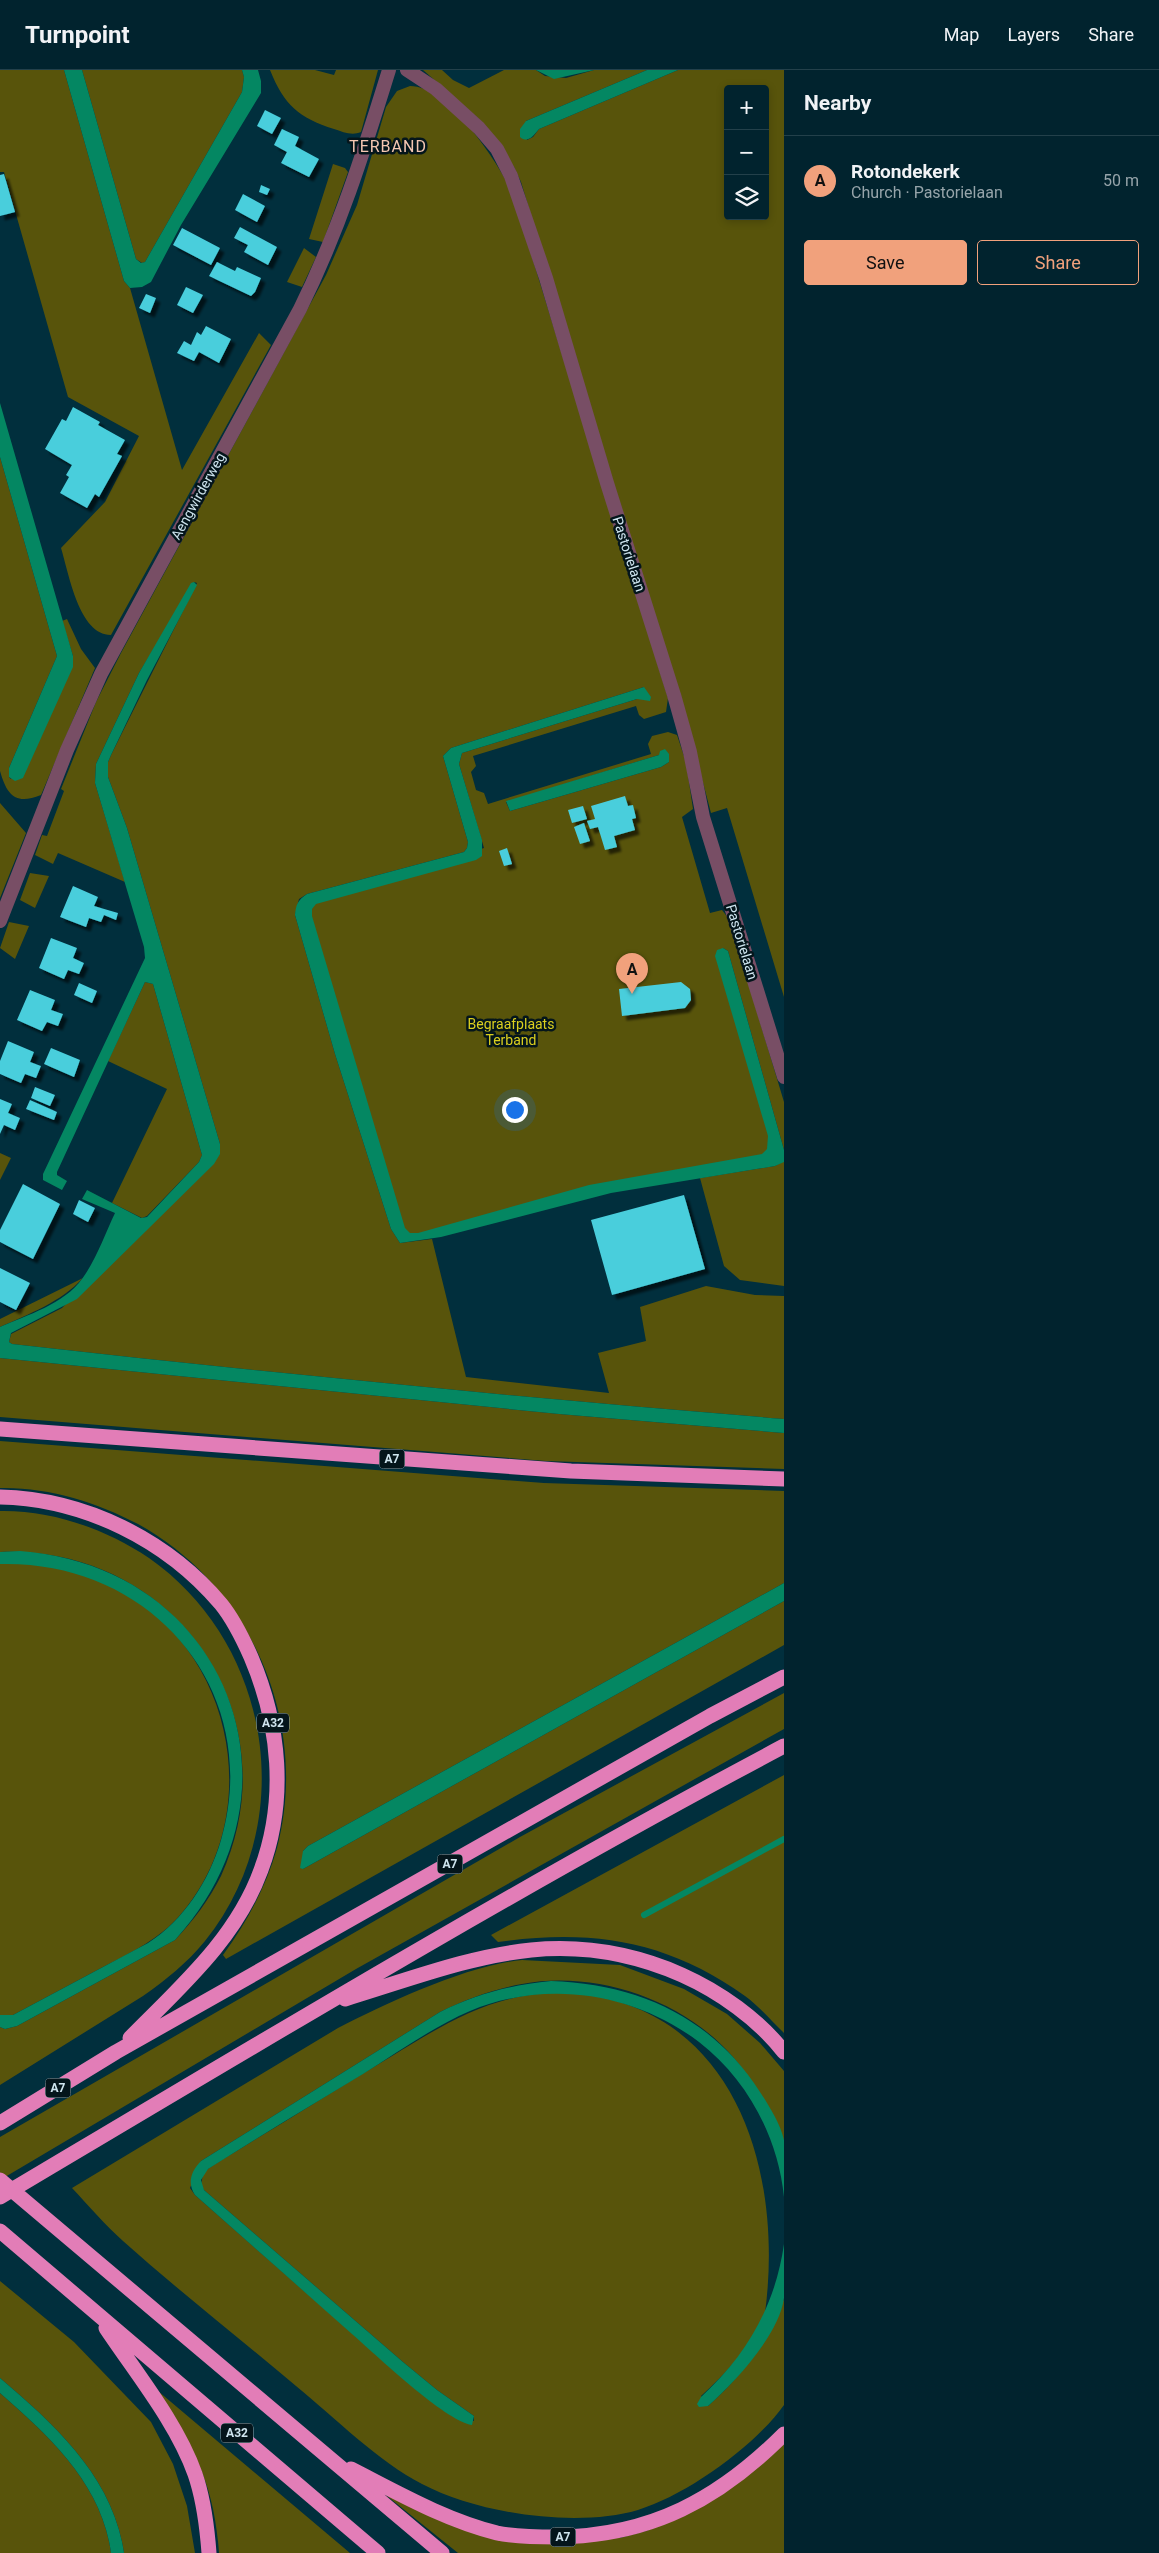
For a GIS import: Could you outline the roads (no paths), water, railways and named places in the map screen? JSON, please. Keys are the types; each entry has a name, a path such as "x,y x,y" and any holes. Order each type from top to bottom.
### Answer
{"highway":[{"name":"A7","path":"0,1429 571,1471 784,1479"},
{"name":"A32","path":"0,1497 25,1498 60,1504 95,1515 136,1534 167,1553 198,1580 222,1605 237,1629 259,1675 272,1719 277,1774 273,1826 261,1870 249,1898 225,1937 207,1960 116,2052"},
{"name":"A7","path":"0,2123 116,2052 710,1716 784,1677"},
{"path":"0,2197 320,2007 483,1913 784,1746"},
{"path":"320,2007 472,1959 521,1950 560,1947 590,1949 626,1954 662,1966 696,1981 726,1999 752,2020 784,2052"},
{"path":"0,2180 442,2553"},
{"name":"A32","path":"0,2231 378,2553"},
{"name":"A32","path":"96,2312 160,2409 195,2473 204,2508 209,2553"},
{"name":"A7","path":"328,2457 425,2507 498,2533 537,2537 580,2537 629,2530 666,2518 699,2502 751,2466 784,2434"}],"street":[{"name":"Aengwirderweg","path":"0,921 67,750 101,674 300,309 322,265 347,204 389,70"},
{"name":"Pastorielaan","path":"407,70 436,89 479,128 496,149 511,176 546,278 607,483 674,695 690,752 701,812 784,1078"}],"waterway":[{"path":"644,1915 784,1839"}],"place":[{"name":"Rotondekerk","path":"632,994"}],"district":[{"name":"TERBAND","path":"388,146"}],"park label":[{"name":"Begraafplaats Terband","path":"511,1032"}]}
